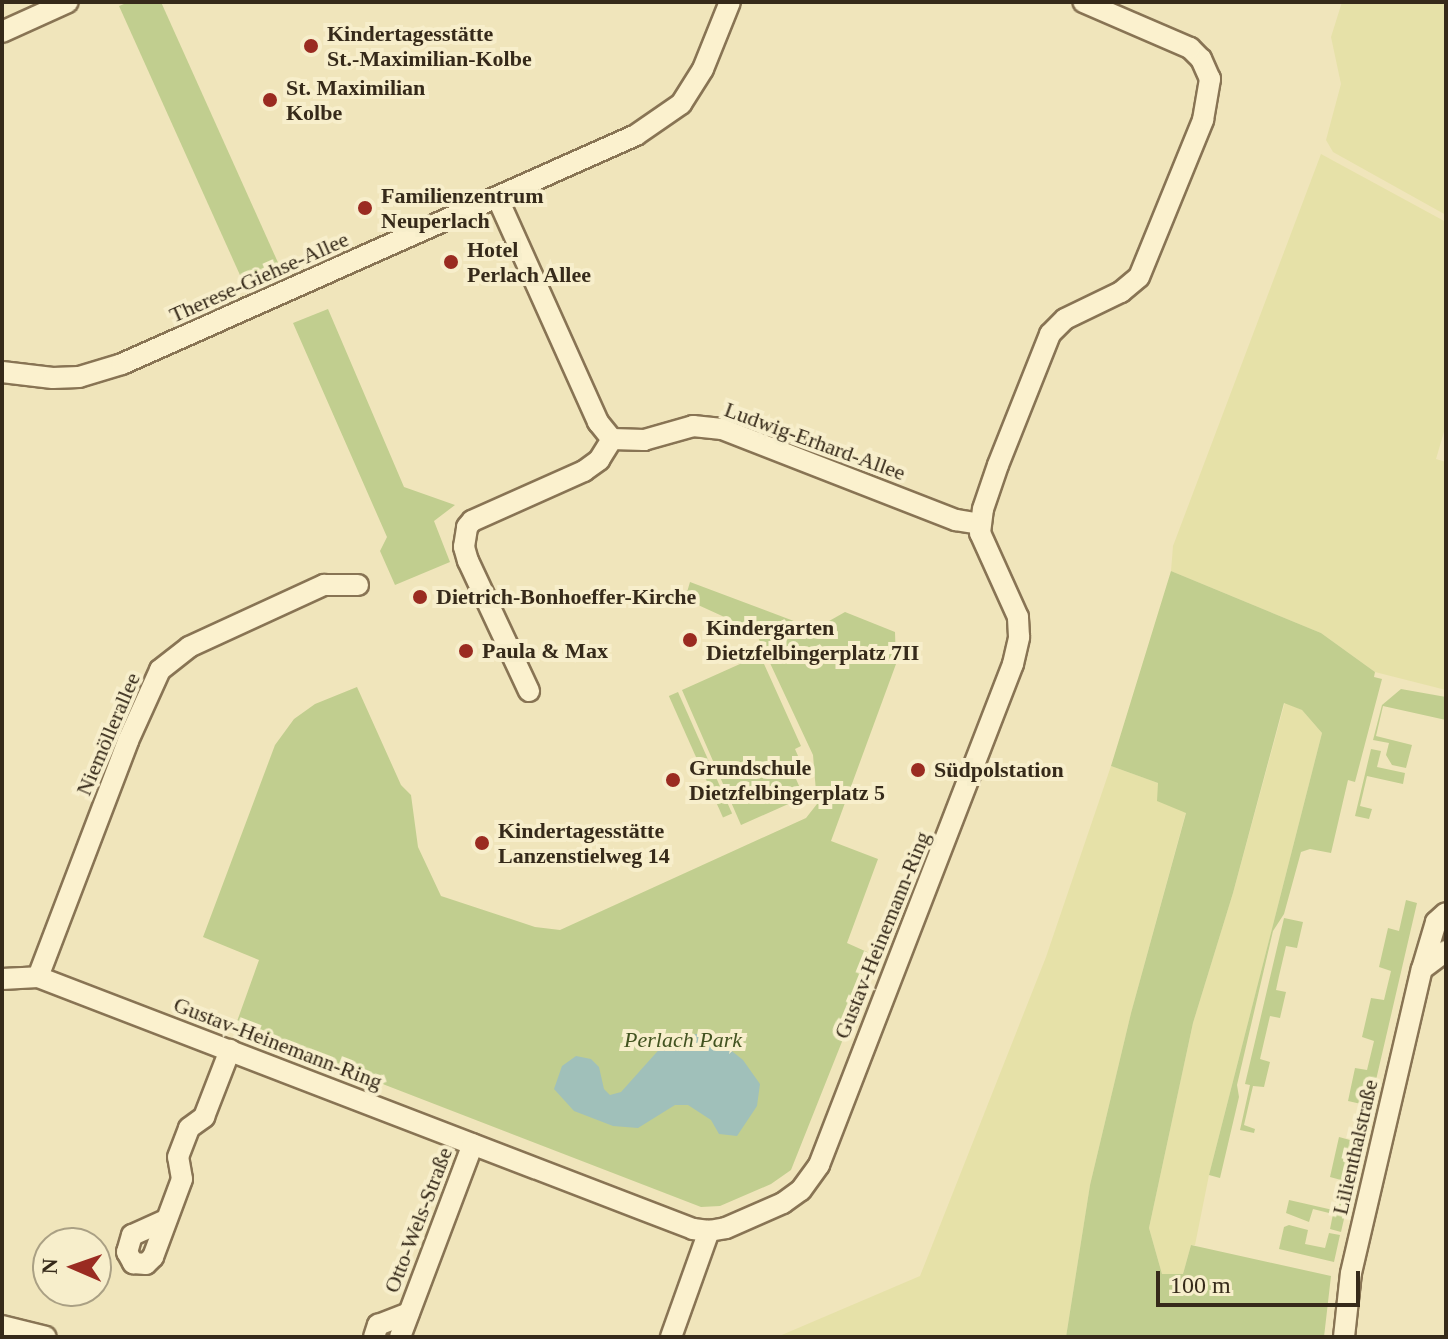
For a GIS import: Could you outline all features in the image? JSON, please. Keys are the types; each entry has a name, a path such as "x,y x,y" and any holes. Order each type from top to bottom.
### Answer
{"street":[{"path":"2,32 68,2"},
{"name":"Therese-Giehse-Allee","path":"2,372 53,378 98,373 636,135 681,104 703,69 730,2"},
{"path":"980,524 998,465 1050,334 1065,319 1121,292 1139,277 1197,135 1208,99 1210,79 1201,59 1190,48 1083,2"},
{"path":"497,197 598,422 612,439 599,460 584,471 472,521 464,536 468,561 529,691"},
{"name":"Ludwig-Erhard-Allee","path":"612,439 644,440 693,426 722,429 956,520 980,524"},
{"name":"Gustav-Heinemann-Ring","path":"2,979 38,977 693,1229 709,1231 783,1203 812,1178 981,750 1019,637 1018,617 983,543 980,524"},
{"name":"Niemöllerallee","path":"38,977 128,741 160,670 189,647 324,585 358,585"},
{"name":"Lilienthalstraße","path":"1422,969 1446,949 1438,941 1440,920"},
{"name":"Lilienthalstraße","path":"1344,1337 1351,1273 1422,969 1440,920"},
{"path":"166,1220 182,1179 178,1157 189,1128 204,1117 230,1050"},
{"name":"Otto-Wels-Straße","path":"400,1337 473,1144"},
{"path":"671,1337 709,1231"},
{"name":"Otto-Wels-Straße","path":"374,1337 378,1325 409,1313"},
{"path":"2,1326 46,1337"}],"shaded area":[{"path":"1342,2 1446,2 1446,215 1333,152 1326,140 1341,84 1331,37"},
{"path":"1321,154 1446,222 1446,425 1436,459 1446,462 1446,690 1375,672 1321,633 1171,571 1173,546"},
{"path":"1285,702 1302,710 1322,733 1209,1175 1195,1245 1191,1245 1183,1274 1162,1274 1149,1228 1193,1023 1233,893"},
{"path":"1111,766 1158,783 1186,812 1131,1013 1090,1185 1066,1337 777,1337 920,1276 1046,957"}],"green space":[{"path":"129,2 161,2 280,267 244,284 119,6"},
{"path":"328,309 404,487 455,505 434,521 450,562 395,585 380,551 387,537 293,323"},
{"path":"1171,571 1321,633 1375,672 1374,677 1382,679 1355,782 1348,780 1331,853 1310,849 1301,852 1284,914 1273,931 1237,1085 1239,1097 1220,1178 1209,1175 1322,733 1302,710 1284,703 1233,893 1193,1023 1149,1228 1162,1274 1183,1274 1191,1245 1331,1276 1324,1337 1066,1337 1090,1185 1131,1013 1186,813 1157,801 1158,783 1111,766"},
{"name":"Perlach Park","path":"690,582 815,629 845,612 895,632 896,664 831,841 878,859 847,943 876,956 791,1170 771,1184 720,1206 701,1207 235,1027 259,960 203,937 275,745 294,719 315,704 357,687 401,785 411,795 418,847 441,896 535,927 560,930 806,818 817,804 813,755 755,631 685,599"},
{"path":"760,655 801,746 795,749 802,765 792,770 804,797 741,825 682,690"},
{"path":"1401,689 1446,697 1446,720 1383,706 1376,736 1412,745 1406,768 1392,765 1386,755 1389,743 1373,740 1382,705"},
{"path":"678,692 732,814 723,818 669,696"},
{"path":"1371,749 1381,751 1377,767 1405,773 1403,784 1367,776 1360,806 1372,809 1369,819 1355,816"},
{"path":"1406,900 1417,903 1370,1106 1348,1101 1355,1068 1367,1070 1374,1041 1362,1037 1371,998 1384,1000 1391,971 1379,967 1388,928 1399,931"},
{"path":"1284,918 1303,922 1297,948 1286,946 1276,990 1286,992 1280,1018 1270,1016 1260,1059 1270,1062 1264,1087 1253,1086 1244,1125 1255,1129 1254,1133 1240,1130 1250,1085 1245,1084"},
{"path":"1353,1127 1363,1135 1351,1189 1338,1192 1341,1180 1330,1177 1339,1137 1350,1140"},
{"path":"1337,1197 1347,1206 1341,1232 1330,1229 1333,1214 1313,1209 1309,1222 1286,1213 1289,1200 1333,1210"},
{"path":"1289,1225 1308,1230 1305,1244 1325,1248 1329,1233 1340,1235 1334,1262 1279,1249 1284,1227"}],"water":[{"path":"696,1034 713,1036 743,1060 760,1084 757,1106 737,1136 719,1134 711,1120 688,1105 675,1105 638,1128 613,1126 574,1111 554,1089 562,1066 576,1056 591,1059 599,1067 604,1089 610,1095 621,1092 664,1044"}],"place":[{"name":"Kindertagesstätte St.-Maximilian-Kolbe","path":"311,46"},
{"name":"St. Maximilian Kolbe","path":"270,100"},
{"name":"Familienzentrum Neuperlach","path":"365,208"},
{"name":"Hotel Perlach Allee","path":"451,262"},
{"name":"Dietrich-Bonhoeffer-Kirche","path":"420,597"},
{"name":"Kindergarten Dietzfelbingerplatz 7II","path":"690,640"},
{"name":"Paula & Max","path":"466,651"},
{"name":"Südpolstation","path":"918,770"},
{"name":"Grundschule Dietzfelbingerplatz 5","path":"673,780"},
{"name":"Kindertagesstätte Lanzenstielweg 14","path":"482,843"}]}
